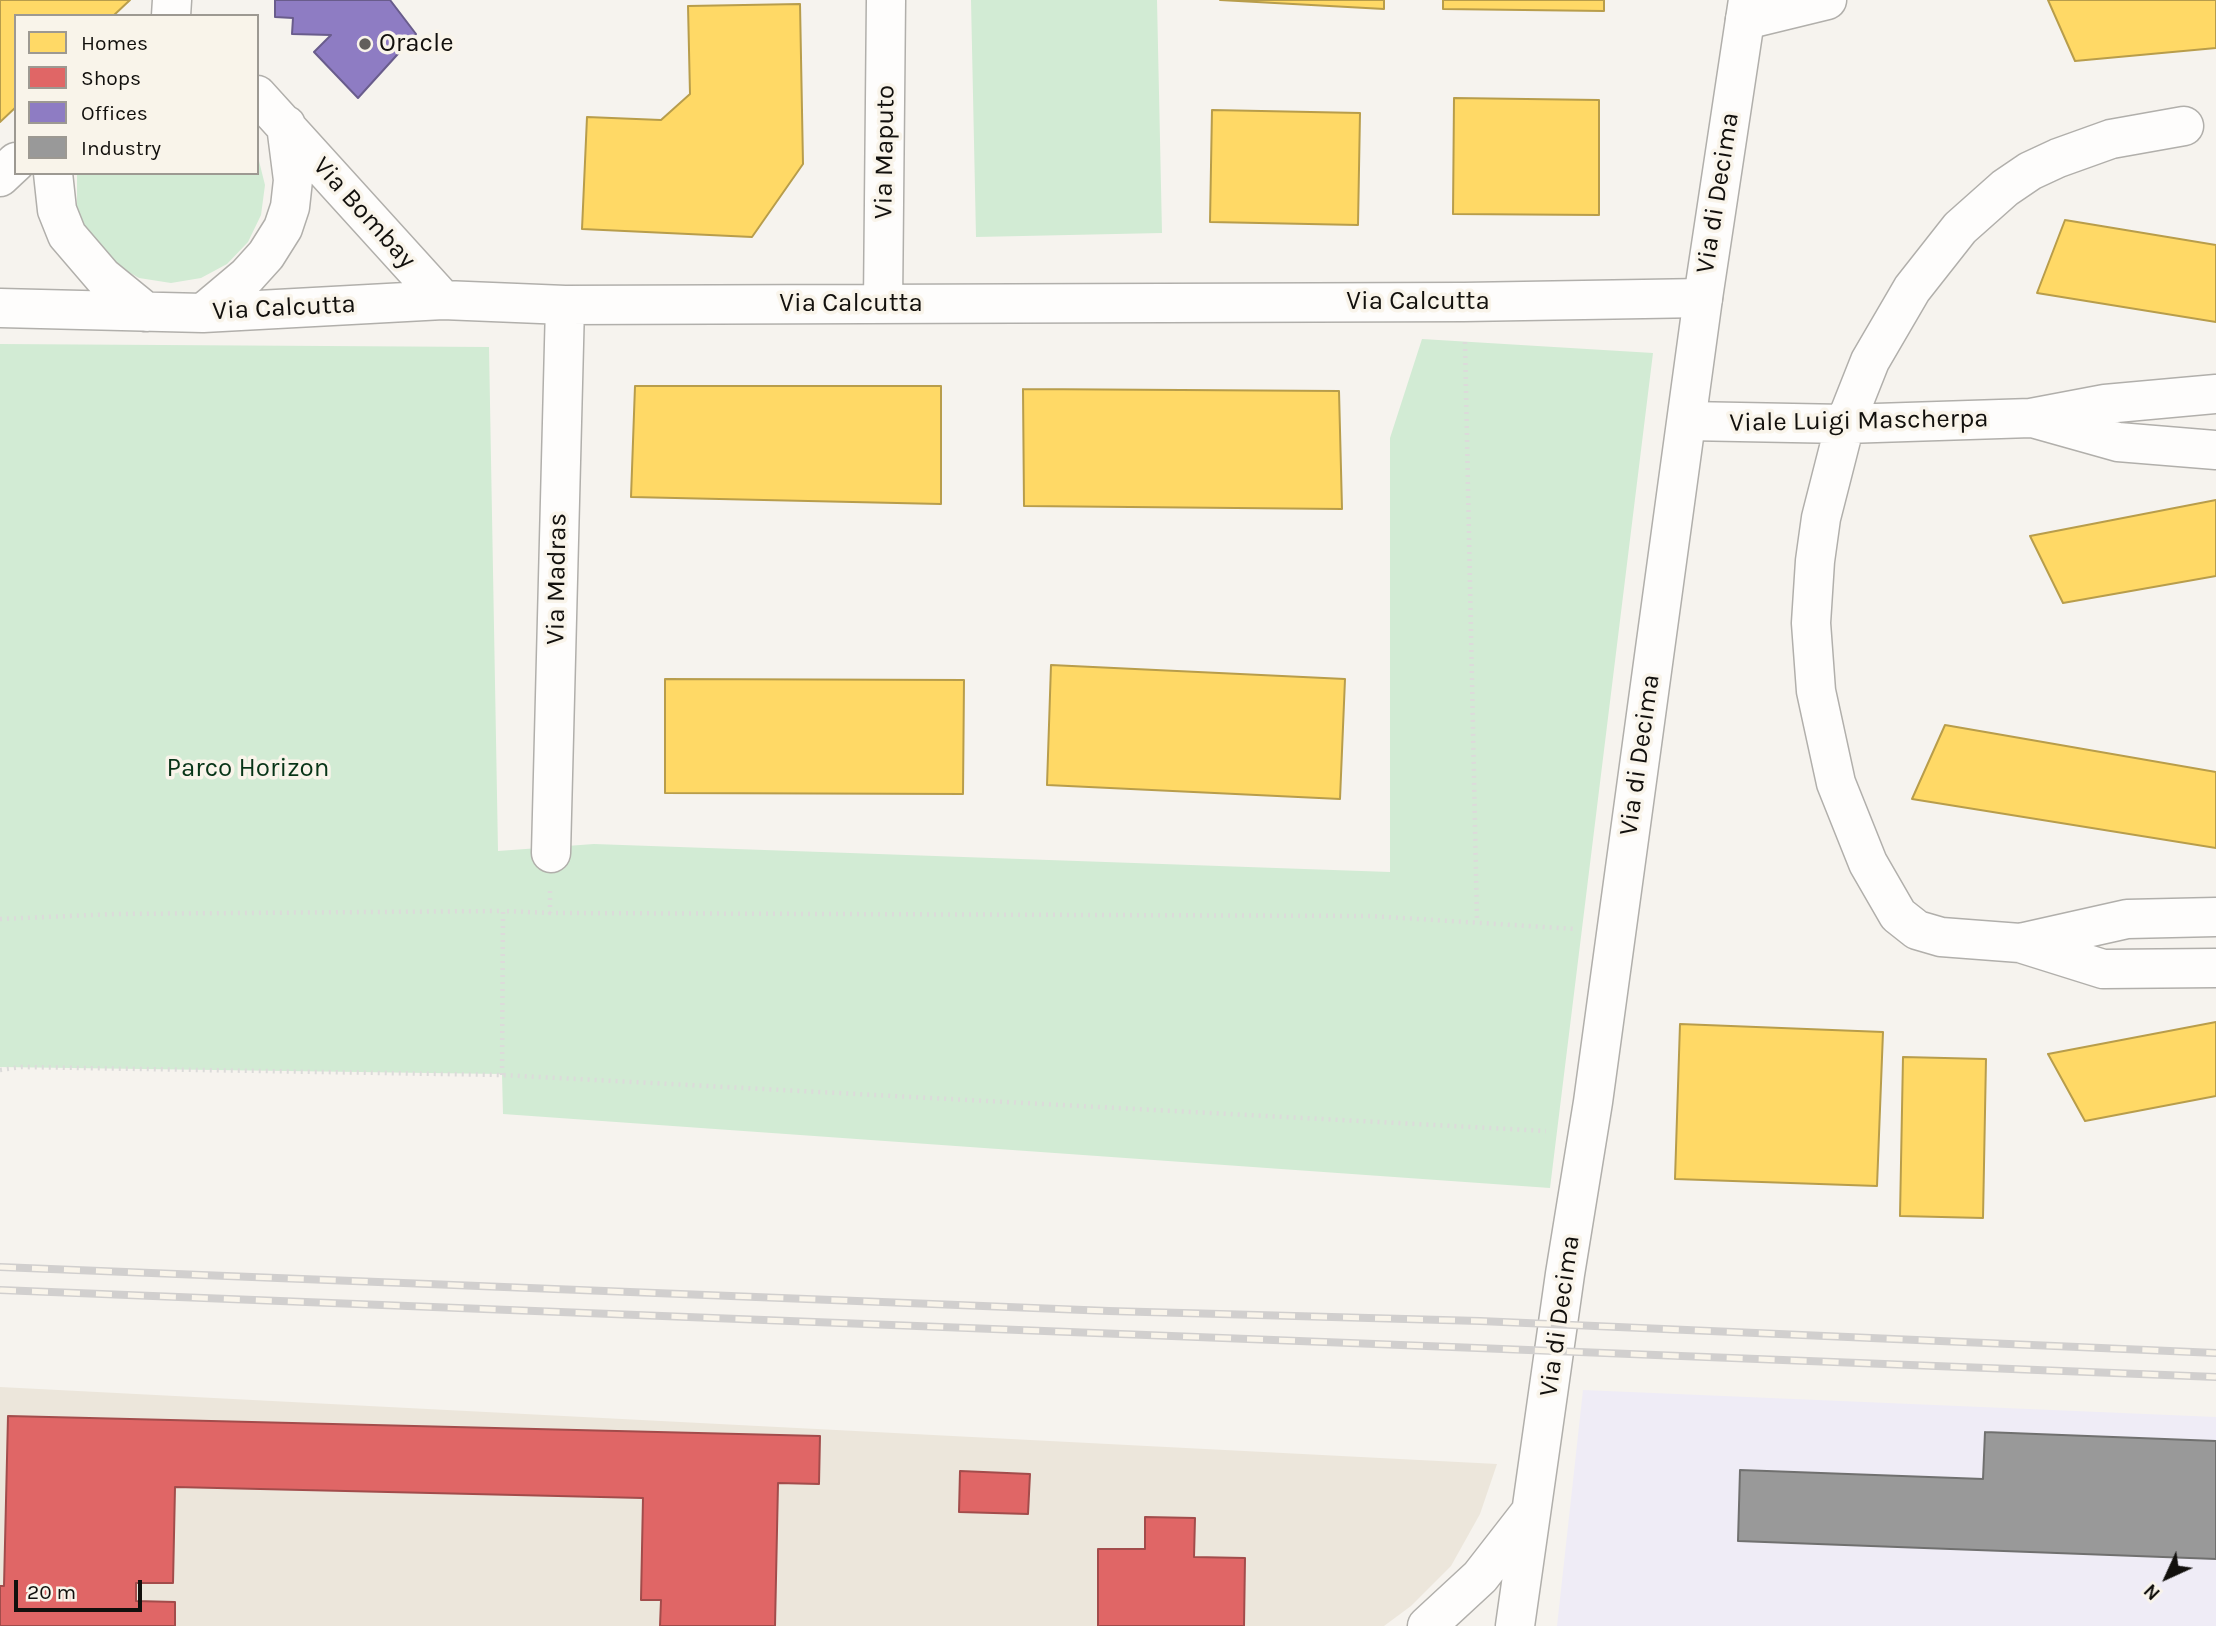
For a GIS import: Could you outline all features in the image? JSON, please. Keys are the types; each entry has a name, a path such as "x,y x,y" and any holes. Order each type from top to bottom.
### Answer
{"street":[{"name":"Via Maputo","path":"883,304 886,0"},
{"path":"1746,10 1827,0"},
{"name":"Via di Decima","path":"1515,1626 1565,1274 1589,1133 1703,298 1746,10"},
{"name":"Via Bombay","path":"259,97 443,300"},
{"name":"Via Bombay","path":"203,313 247,276 274,244 283,228 290,207 293,180 286,125"},
{"path":"2183,126 2111,139 2030,171 1977,211 1944,246 1902,305 1870,361 1845,424 1821,518 1811,623 1819,709 1836,783 1880,887 1898,915 1909,925 1931,935 2020,943 2104,969 2216,968"},
{"path":"0,177 14,164"},
{"path":"53,175 57,210 67,235 103,277 146,312"},
{"name":"Via Calcutta","path":"0,308 203,313 443,300 565,305 1464,302 1703,298"},
{"name":"Via Madras","path":"551,853 565,305"},
{"name":"Viale Luigi Mascherpa","path":"1687,421 1845,424 2031,418 2105,404 2216,394"},
{"name":"Viale Luigi Mascherpa","path":"2031,418 2119,442 2216,450"},
{"path":"2020,943 2127,919 2216,917"},
{"path":"1427,1626 1480,1577 1533,1509"}],"path":[{"path":"1464,302 1477,922"},
{"path":"550,913 551,853"},
{"path":"0,919 115,914 503,911 1371,916 1615,933"},
{"path":"502,1074 503,911"},
{"path":"0,1070 21,1067 502,1074 1589,1133"}],"shaded area":[{"path":"0,1387 1497,1464 1480,1514 1451,1566 1411,1606 1384,1626 0,1626"},
{"path":"1583,1390 2216,1417 2216,1626 1557,1626"}],"green space":[{"path":"971,0 1157,0 1162,233 976,237"},
{"path":"259,161 265,185 261,215 248,242 227,264 201,278 171,283 139,278 111,262 89,238 77,207 77,175 259,175"},
{"name":"Parco Horizon","path":"1422,339 1653,353 1550,1188 503,1114 502,1074 0,1067 0,344 489,347 498,851 594,844 1390,872 1390,438"}],"building: Homes":[{"path":"0,0 130,0 115,14 14,14 14,109 0,122"},
{"path":"1220,0 1384,0 1384,9"},
{"path":"1443,0 1604,0 1604,11 1443,9"},
{"path":"2048,0 2216,0 2216,48 2075,61"},
{"path":"800,4 803,164 752,237 582,229 587,117 661,120 690,94 688,6"},
{"path":"1454,98 1599,100 1599,215 1453,214"},
{"path":"1212,110 1360,113 1358,225 1210,222"},
{"path":"2065,220 2216,245 2216,322 2037,293"},
{"path":"635,386 941,386 941,504 631,497"},
{"path":"1023,389 1339,391 1342,509 1024,506"},
{"path":"2216,500 2216,576 2063,603 2030,536"},
{"path":"1051,665 1345,679 1340,799 1047,785"},
{"path":"665,679 964,680 963,794 665,793"},
{"path":"1945,725 2216,772 2216,848 1912,799"},
{"path":"2216,1022 2216,1096 2085,1121 2048,1054"},
{"path":"1680,1024 1883,1032 1877,1186 1675,1179"},
{"path":"1903,1057 1986,1059 1983,1218 1900,1216"}],"building: Shops":[{"path":"8,1416 820,1436 819,1484 778,1483 775,1626 660,1626 661,1600 641,1600 643,1498 175,1487 173,1583 136,1583 136,1601 175,1602 175,1626 0,1626 0,1586 4,1586"},
{"path":"960,1471 1030,1474 1028,1514 959,1512"},
{"path":"1145,1517 1195,1518 1194,1557 1245,1558 1244,1626 1098,1626 1098,1549 1145,1549"}],"building: Offices":[{"name":"Oracle","path":"275,0 390,0 416,34 358,98 314,52 331,35 292,34 293,18 275,17"}],"building: Industry":[{"path":"1985,1432 2216,1441 2216,1559 1738,1541 1740,1470 1983,1479"}],"railway":[{"path":"0,1267 1109,1311 1480,1321 2216,1353"},
{"path":"0,1290 2216,1377"}],"place":[{"name":"Oracle","path":"365,44"}]}
